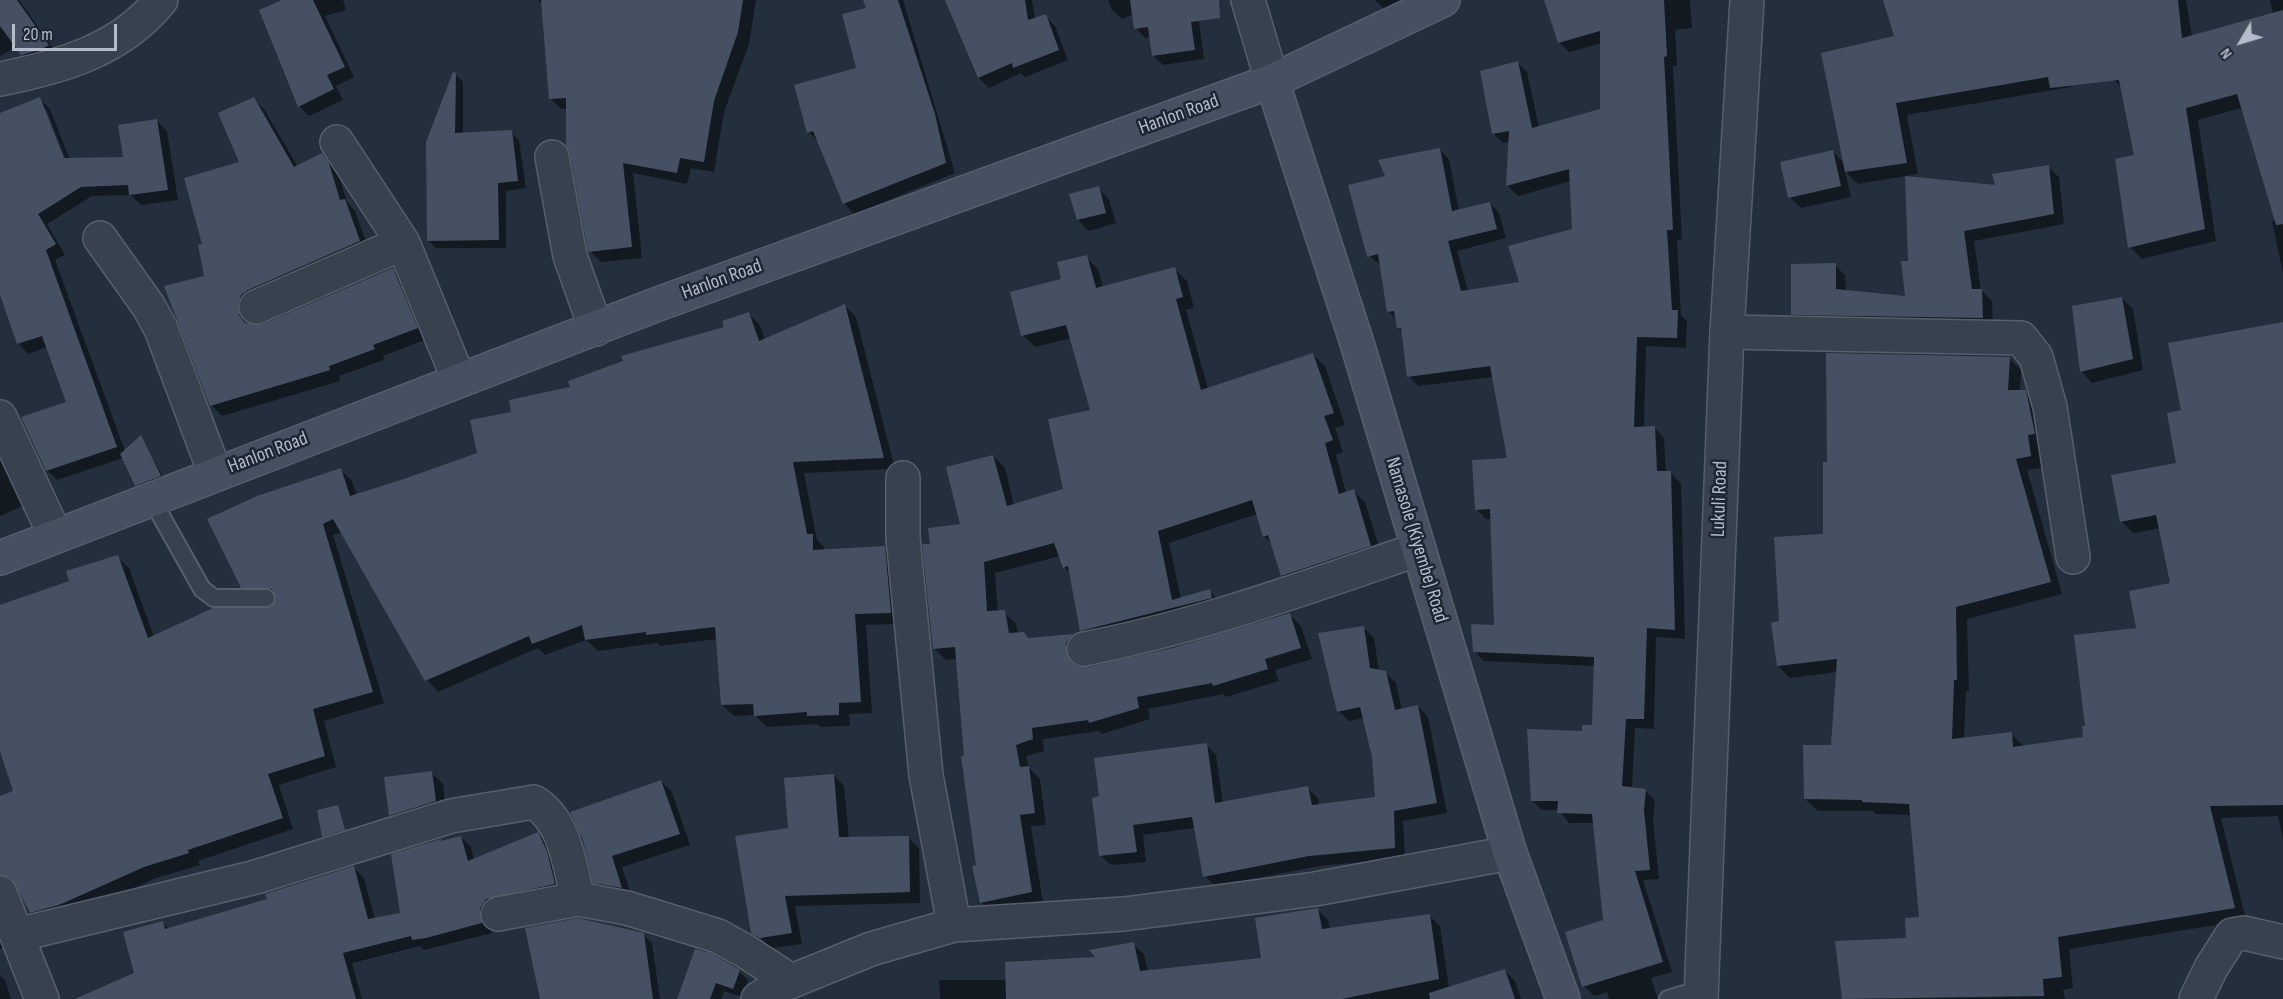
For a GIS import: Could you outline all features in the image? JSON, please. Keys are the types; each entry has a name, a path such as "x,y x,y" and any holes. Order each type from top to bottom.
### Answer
{"main road":[{"name":"Hanlon Road","path":"0,558 657,304 1272,81 1443,0"},
{"name":"Namasole (Kiyembe) Road","path":"1272,81 1357,343 1510,853 1563,999"}],"street":[{"path":"0,79 60,64 99,51 146,18 161,0"},
{"path":"1248,0 1272,81"},
{"name":"Lukuli Road","path":"1701,994 1727,332 1747,0"},
{"path":"337,142 403,243 459,380"},
{"path":"552,157 570,256 596,329"},
{"path":"100,238 149,307 161,329 215,473"},
{"path":"256,308 403,243"},
{"path":"1727,332 2021,338 2036,357 2050,407 2073,557"},
{"path":"0,417 55,535"},
{"path":"903,478 903,538 926,775 954,925"},
{"path":"1084,649 1137,639 1262,603 1419,549"},
{"path":"16,935 256,877 452,816 534,802 547,810 558,826 578,899"},
{"path":"758,999 791,981 871,950 954,925 1124,914 1202,904 1315,889 1510,853"},
{"path":"0,893 42,999"},
{"path":"498,914 578,899 627,908 718,936 791,981"},
{"path":"2196,999 2211,968 2232,935 2244,933 2283,942"}],"lane":[{"path":"151,498 202,590 214,598 266,598"},
{"path":"1668,999 1701,994"}],"building":[{"path":"0,0 17,0 49,45 21,55 0,26"},
{"path":"282,0 313,0 345,67 327,75 334,89 298,107 259,10"},
{"path":"541,0 743,0 738,32 714,101 704,162 680,158 677,173 623,163 632,247 588,252 570,154 566,145 566,98 549,99"},
{"path":"863,0 898,0 935,114 946,163 843,204 813,131 807,133 794,85 856,68 842,14 866,8"},
{"path":"945,0 1025,0 1028,20 1046,14 1059,50 1013,68 1012,63 978,78"},
{"path":"1130,0 1219,0 1220,18 1191,22 1195,50 1152,56 1148,27 1134,29"},
{"path":"1544,0 1664,0 1667,56 1664,57 1673,230 1667,230 1672,310 1678,310 1677,338 1637,337 1634,427 1655,426 1657,471 1671,471 1675,630 1647,628 1644,719 1626,719 1622,786 1646,789 1644,810 1650,870 1635,871 1663,962 1582,987 1565,932 1603,920 1592,814 1557,813 1558,801 1531,801 1527,729 1582,731 1582,725 1592,725 1594,657 1473,652 1471,624 1494,625 1490,509 1475,510 1472,460 1507,458 1490,366 1407,377 1401,328 1397,328 1394,311 1387,312 1378,254 1367,257 1348,185 1385,176 1378,160 1440,148 1452,211 1490,202 1497,229 1448,241 1461,291 1519,282 1508,246 1572,229 1569,169 1506,186 1509,131 1492,134 1480,71 1518,61 1532,128 1600,109 1600,31 1558,43"},
{"path":"1883,0 2178,0 2182,38 2283,10 2283,224 2276,225 2237,94 2186,108 2205,229 2128,248 2115,159 2134,155 2119,80 2050,88 2048,77 1896,103 1907,163 1845,172 1821,53 1894,36"},
{"path":"453,72 456,73 455,133 512,130 518,181 498,183 499,240 427,241 426,142"},
{"path":"40,97 64,158 123,157 118,125 157,119 168,190 129,195 128,185 81,187 38,214 56,244 46,250 117,447 46,471 21,417 66,402 42,336 17,344 0,295 0,113"},
{"path":"254,97 294,167 322,153 329,163 340,200 345,199 360,241 248,290 241,295 238,304 239,315 244,322 253,325 263,324 393,268 418,328 373,345 375,349 329,366 330,370 210,406 164,286 204,276 198,245 202,244 184,178 239,162 218,113"},
{"path":"1833,150 1841,186 1788,198 1780,162"},
{"path":"2049,165 2054,214 1964,231 1972,289 1982,289 1983,318 1791,315 1791,264 1836,263 1836,289 1905,296 1901,261 1908,261 1905,176 1995,185 1992,174"},
{"path":"1099,186 1106,213 1077,220 1069,194"},
{"path":"1087,255 1096,288 1175,267 1183,297 1176,299 1201,390 1313,353 1334,413 1324,416 1333,440 1325,443 1339,494 1354,489 1371,546 1281,576 1268,535 1263,537 1252,500 1158,531 1172,600 1210,589 1212,598 1080,631 1068,566 1063,568 1054,543 984,562 987,611 1005,610 1009,633 1024,632 1028,638 1073,634 1066,643 1066,652 1071,662 1079,667 1173,648 1290,613 1301,648 1265,659 1268,669 1213,686 1212,683 1137,697 1139,708 1089,723 1088,720 1032,728 1033,739 1016,745 1020,767 1029,766 1035,813 1020,815 1032,892 980,903 972,866 976,865 961,756 964,756 955,647 933,649 922,544 930,544 928,528 960,524 946,467 993,455 1007,506 1063,489 1048,419 1090,410 1066,325 1021,336 1010,292 1061,279 1057,262"},
{"path":"2122,297 2133,359 2080,372 2072,306"},
{"path":"845,304 884,458 793,462 807,534 813,534 813,550 885,546 891,613 855,614 861,702 839,703 839,715 807,716 807,712 754,716 753,704 721,705 715,627 646,635 646,632 585,640 582,625 532,644 529,636 425,681 333,519 323,524 373,692 313,709 325,756 268,774 283,818 188,850 189,853 144,867 59,905 30,913 12,879 0,875 0,796 13,791 0,751 0,605 69,581 66,571 118,555 148,638 213,608 271,607 276,599 272,589 241,588 207,519 257,496 341,468 350,496 404,479 477,453 470,420 511,412 509,400 570,387 568,381 623,361 621,356 724,327 722,321 749,312 759,341"},
{"path":"2283,322 2283,805 2210,806 2235,908 2058,937 2062,977 2043,979 2044,996 1842,999 1835,941 1906,938 1905,918 1919,917 1909,804 1804,799 1803,745 1831,745 1837,659 1777,666 1771,623 1779,621 1774,537 1823,534 1823,462 1827,462 1826,353 2010,357 2008,390 2026,390 2035,434 2028,435 2031,456 2016,459 2051,582 1956,607 1957,680 1954,680 1952,739 2012,732 2013,747 2083,737 2082,726 2085,726 2074,635 2136,628 2129,591 2170,583 2156,515 2120,522 2111,475 2176,463 2167,413 2181,410 2168,343"},
{"path":"141,435 161,476 135,486 120,454"},
{"path":"1364,626 1370,668 1386,671 1395,710 1418,705 1437,803 1394,811 1395,848 1309,856 1203,877 1192,817 1133,825 1137,852 1099,856 1092,798 1099,796 1094,758 1207,743 1215,803 1308,786 1312,805 1375,797 1372,757 1360,707 1337,712 1318,633"},
{"path":"432,771 436,801 389,816 384,777"},
{"path":"834,774 839,837 909,836 910,892 785,896 792,933 760,938 751,933 735,836 788,828 784,778"},
{"path":"661,780 680,834 612,856 622,888 593,883 583,840 570,812"},
{"path":"338,805 345,830 322,837 317,810"},
{"path":"538,832 547,851 555,884 486,899 480,908 482,923 426,938 412,940 411,936 343,953 356,999 74,999 134,973 123,932 163,921 165,929 267,899 265,894 354,866 368,919 400,913 391,854 441,839 441,841 461,836 468,861"},
{"path":"1318,908 1322,929 1430,914 1439,979 1342,999 1006,999 1005,962 1095,957 1089,950 1134,942 1140,971 1261,958 1255,918"},
{"path":"578,918 644,933 653,999 540,999 525,928"},
{"path":"695,949 711,953 740,970 733,989 716,983 710,999 677,999"},
{"path":"1505,969 1515,999 1430,999 1429,993"}]}
